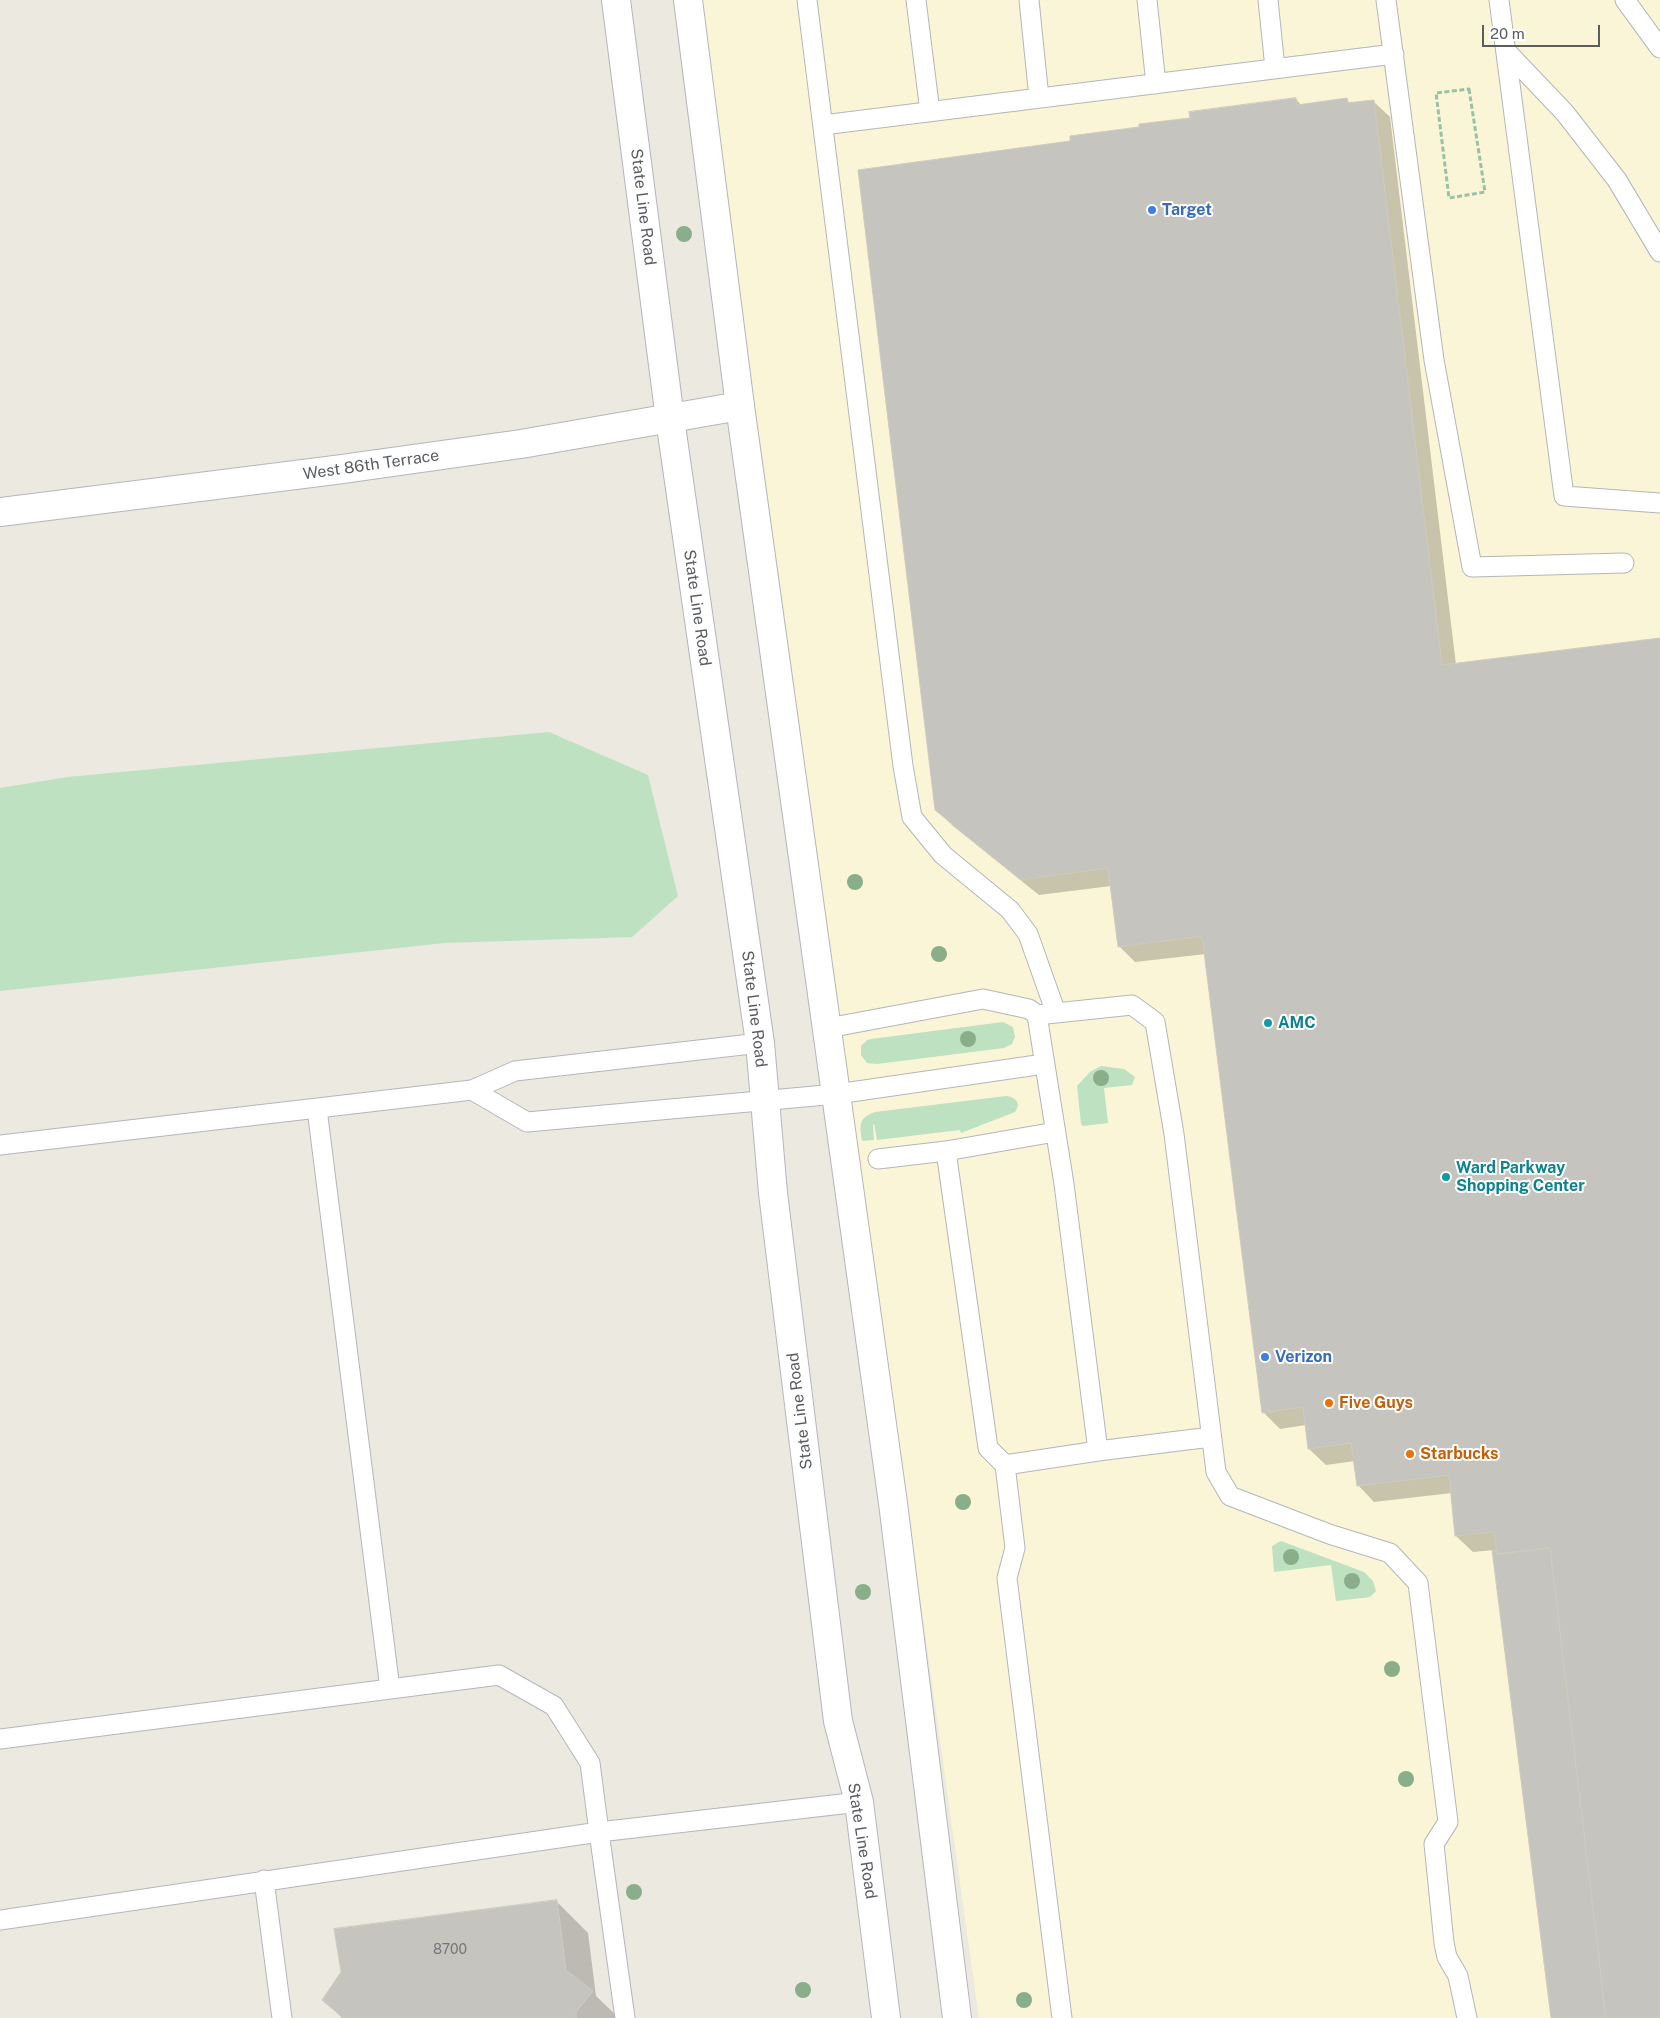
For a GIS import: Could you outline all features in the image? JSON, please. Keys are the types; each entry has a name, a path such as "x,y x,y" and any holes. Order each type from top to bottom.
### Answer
{"main road":[{"name":"State Line Road","path":"616,0 670,418 760,1042 773,1193 838,1721 859,1802 886,2018"},
{"path":"688,0 740,406 894,1503 957,2018"},
{"name":"West 86th Terrace","path":"0,512 335,470 521,444 740,406"}],"lane":[{"path":"807,0 903,766 912,817 942,855 1010,910 1028,934 1056,1013"},
{"path":"916,0 930,112"},
{"path":"1028,0 1039,98"},
{"path":"1147,0 1156,84"},
{"path":"1268,0 1275,68"},
{"path":"1386,0 1434,360 1472,567 1624,563"},
{"path":"1499,0 1564,496 1660,503"},
{"path":"1625,0 1660,48"},
{"path":"1506,51 1566,113 1617,180 1660,252"},
{"path":"823,125 1394,54"},
{"path":"828,1028 983,999 1029,1010 1037,1015 1132,1005 1155,1022 1174,1134 1216,1472 1230,1496 1329,1534 1390,1553 1418,1584 1448,1822 1434,1844 1444,1943 1447,1957 1458,1976 1467,2018"},
{"path":"1037,1015 1064,1184 1098,1451"},
{"path":"0,1145 472,1090 515,1070 760,1042"},
{"path":"472,1090 527,1122 837,1094 1044,1064"},
{"path":"317,1109 390,1689"},
{"path":"878,1159 946,1151 1056,1132"},
{"path":"946,1151 988,1448 1005,1466 1015,1548 1007,1578 1062,2018"},
{"path":"1005,1466 1098,1451 1212,1438"},
{"path":"0,1739 499,1675 554,1706 590,1763 625,2018"},
{"path":"0,1920 599,1832 859,1802"},
{"path":"264,1880 282,2018"}],"path":[{"path":"1469,89 1485,192 1449,198 1436,93 1469,89"}],"shaded area":[{"name":"Ward Parkway Shopping Center","path":"696,0 1660,0 1660,2018 979,2018"}],"green space":[{"path":"549,732 648,775 678,896 632,937 444,943 0,991 0,788 68,777"},
{"path":"1003,1022 1013,1027 1015,1037 1012,1044 1004,1048 877,1064 867,1063 861,1055 861,1046 871,1039"},
{"path":"1101,1066 1124,1069 1135,1077 1132,1085 1104,1088 1108,1123 1083,1126 1081,1124 1077,1086 1090,1072"},
{"path":"1006,1096 1018,1103 1015,1112 961,1133 960,1130 877,1140 874,1124 874,1140 862,1141 861,1123 869,1114 875,1112"},
{"path":"1281,1541 1364,1572 1373,1581 1376,1591 1370,1597 1336,1601 1331,1565 1274,1572 1272,1546"}],"building":[{"name":"Ward Parkway Shopping Center","path":"1296,98 1297,105 1347,98 1348,103 1374,100 1442,665 1660,638 1660,2018 1606,2018 1550,1548 1497,1554 1494,1532 1455,1536 1449,1475 1357,1486 1351,1443 1308,1449 1303,1407 1262,1413 1202,936 1118,947 1108,868 1021,880 935,810 858,170 1070,141 1070,136 1139,127 1139,124 1190,118 1189,112"},
{"path":"1550,1548 1606,2018 1551,2018 1492,1550 1496,1550 1497,1554"},
{"path":"557,1900 566,1970 593,1991 576,2012 576,2018 342,2018 322,2000 341,1972 334,1929"}],"place":[{"name":"Target","path":"1152,210"},
{"name":"AMC","path":"1268,1023"},
{"name":"Ward Parkway Shopping Center","path":"1446,1177"},
{"name":"Verizon","path":"1265,1357"},
{"name":"Five Guys","path":"1329,1403"},
{"name":"Starbucks","path":"1410,1454"}]}
